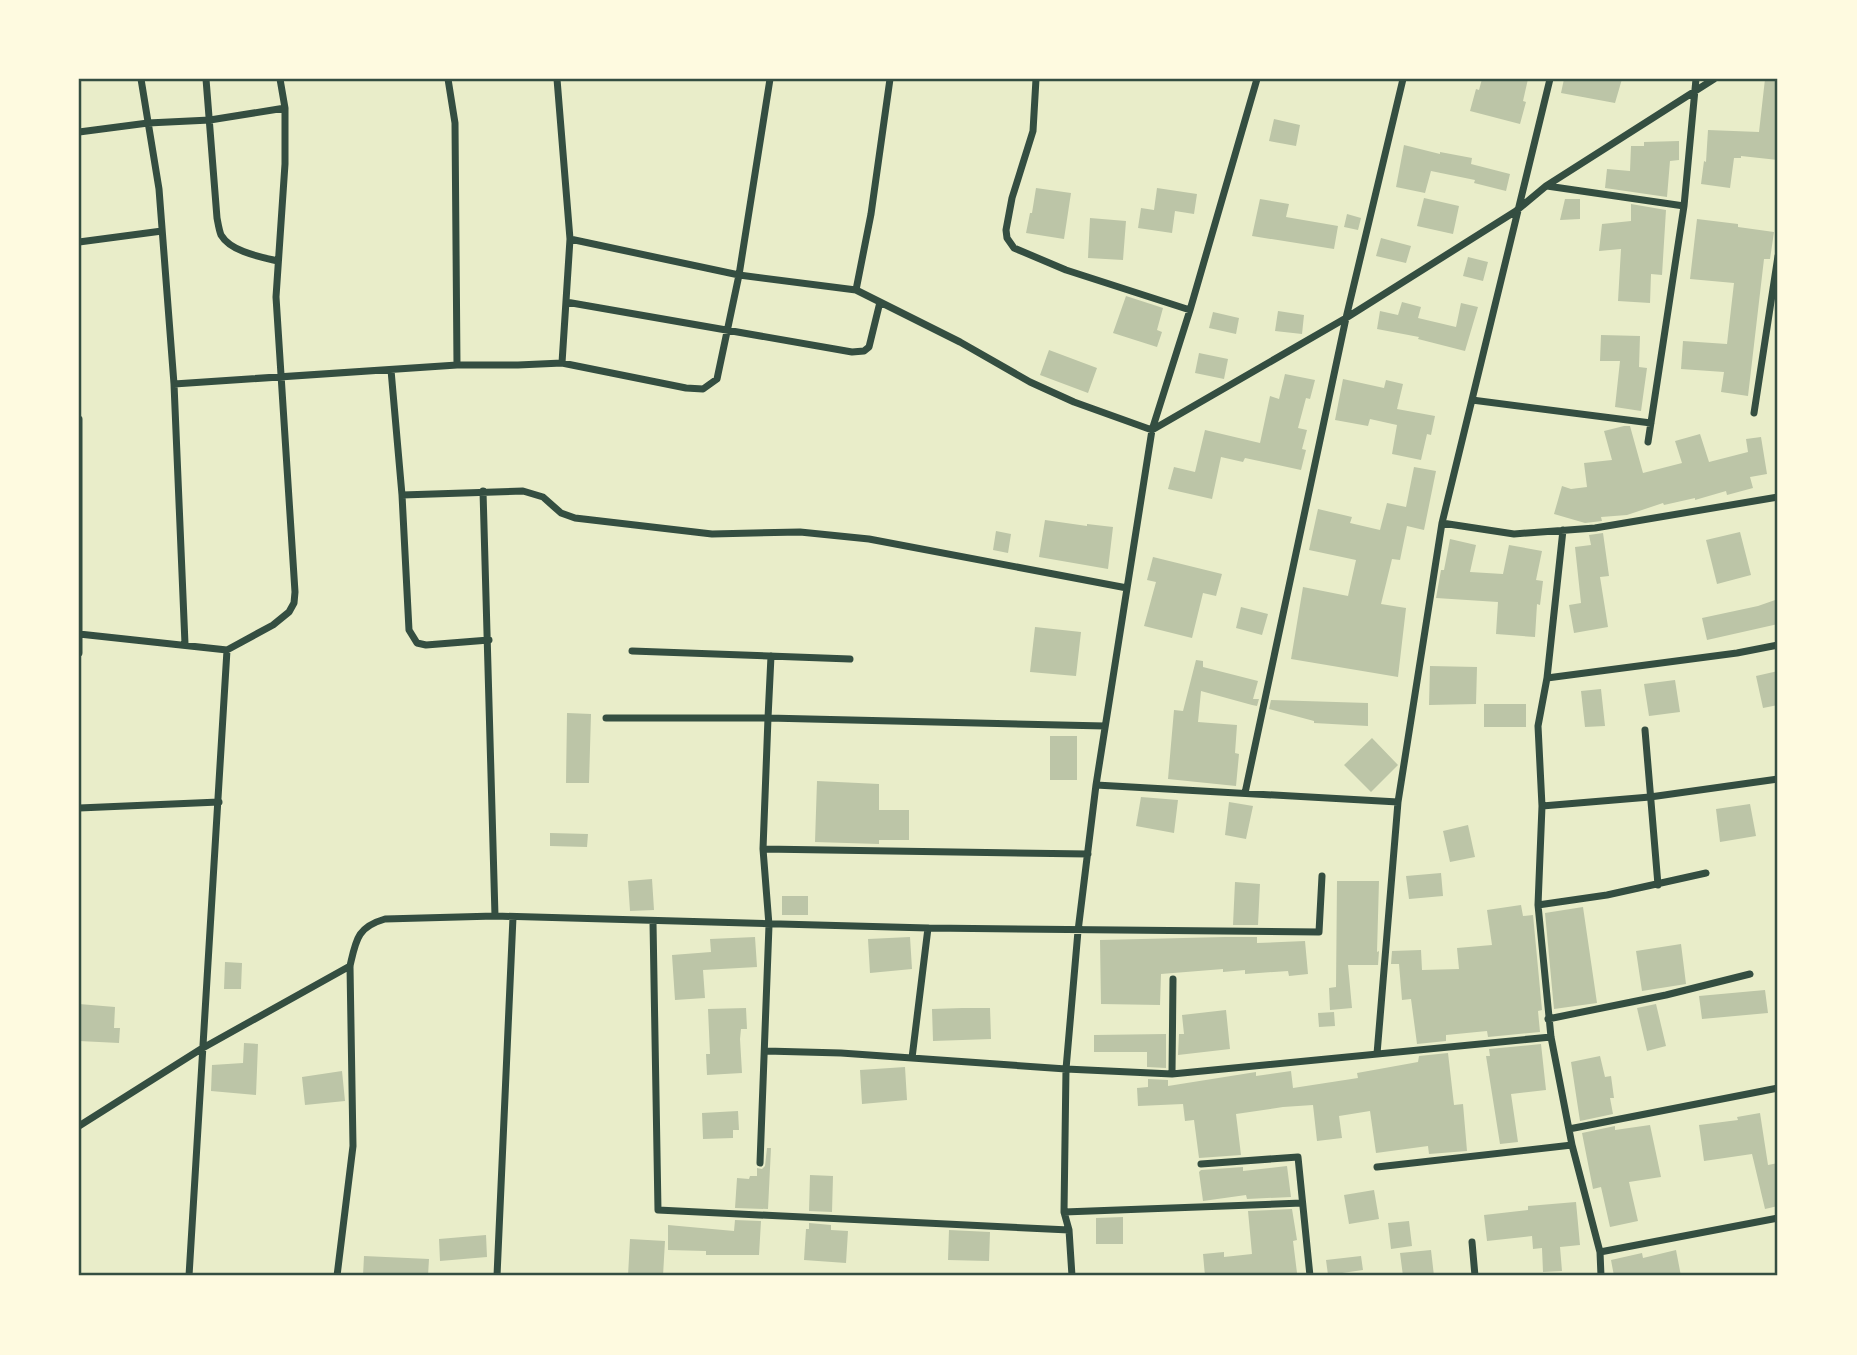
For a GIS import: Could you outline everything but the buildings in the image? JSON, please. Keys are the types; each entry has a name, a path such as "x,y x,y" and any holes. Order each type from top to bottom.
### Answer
{"street":[{"path":"141,79 159,189 174,384 185,644"},
{"path":"206,79 217,218 221,235 250,254 278,261"},
{"path":"79,634 228,650 273,625 289,612 294,603 276,297 285,164 285,108 280,79"},
{"path":"448,79 455,123 457,365"},
{"path":"557,79 570,239 562,363"},
{"path":"174,384 281,379 457,365 562,363 703,389 717,379 738,275 770,79"},
{"path":"856,290 871,214 890,79"},
{"path":"1036,79 1033,131 1012,198 1007,238 1014,248 1066,270 1190,310"},
{"path":"1072,1276 1069,1230 1064,1212 1066,1069 1079,931 1105,726 1152,430 1257,79"},
{"path":"1245,793 1346,318 1403,79"},
{"path":"1377,1054 1398,802 1442,523 1550,79"},
{"path":"1648,442 1684,205 1696,79"},
{"path":"570,239 738,275 856,290 960,342 1030,382 1074,402 1152,430 1346,318 1516,211 1546,186 1714,79"},
{"path":"79,132 148,123 209,120 285,108"},
{"path":"1546,186 1684,205"},
{"path":"79,242 162,231"},
{"path":"1754,413 1778,256"},
{"path":"566,302 852,352 869,348 880,302"},
{"path":"391,370 402,495 408,630 417,643 426,645 489,640"},
{"path":"1472,400 1651,423"},
{"path":"79,419 79,653"},
{"path":"483,491 495,916"},
{"path":"402,495 523,491 543,497 561,513 575,518 712,534 800,532 869,539 1127,588"},
{"path":"1442,523 1514,534 1595,528 1778,497"},
{"path":"1563,530 1538,726 1542,806 1538,905 1551,1037 1572,1145 1600,1252 1601,1276"},
{"path":"1546,678 1737,653 1778,645"},
{"path":"189,1276 201,1049 228,650"},
{"path":"632,652 850,659"},
{"path":"760,1163 769,925 763,849 771,656"},
{"path":"606,718 768,718 1105,726"},
{"path":"1645,730 1658,885"},
{"path":"1542,806 1650,797 1778,779"},
{"path":"1096,785 1398,802"},
{"path":"79,808 219,802"},
{"path":"763,849 1088,854"},
{"path":"1538,905 1658,885 1706,873"},
{"path":"337,1276 354,1146 350,966 361,931 372,922 385,919 495,916 769,925 1319,932 1322,876"},
{"path":"497,1276 513,917"},
{"path":"653,922 658,1210 1069,1230"},
{"path":"912,1058 929,928"},
{"path":"79,1126 201,1049 350,966"},
{"path":"1548,1019 1666,995 1750,974"},
{"path":"1172,1074 1173,979"},
{"path":"766,1051 841,1053 1172,1074 1551,1037"},
{"path":"1569,1129 1778,1088"},
{"path":"1377,1167 1572,1145"},
{"path":"1201,1164 1298,1157 1310,1276"},
{"path":"1064,1212 1302,1203"},
{"path":"1600,1252 1778,1218"},
{"path":"1472,1242 1475,1276"}]}
